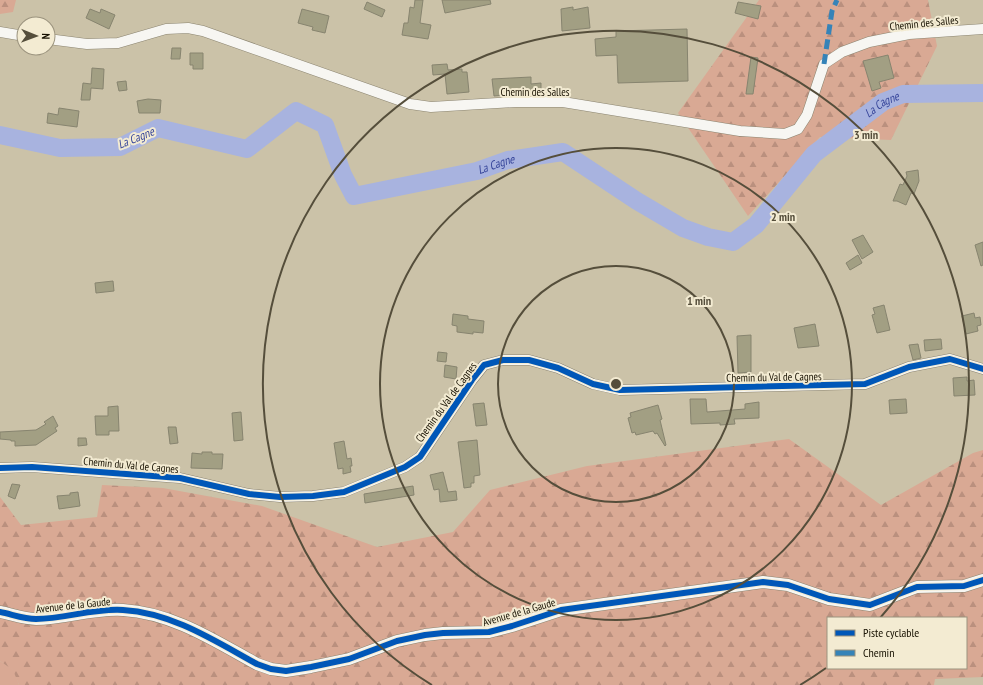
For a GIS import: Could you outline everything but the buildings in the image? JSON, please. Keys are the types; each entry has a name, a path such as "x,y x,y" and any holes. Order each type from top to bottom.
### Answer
{"street":[{"name":"Chemin des Salles","path":"56,40 87,44 118,43 166,29 188,28 203,31 410,104 431,107 516,102 563,102 740,131 785,134 798,129 807,114 824,64 842,52 869,42 909,34 983,29"},
{"path":"0,32 16,35"},
{"name":"Chemin du Val de Cagnes","path":"0,468 32,467 180,478 249,494 280,497 313,496 344,492 405,467 420,457 472,380 484,365 503,360 529,360 558,368 593,384 620,390 865,384 909,367 950,359 983,369"},
{"name":"Avenue de la Gaude","path":"0,612 34,620 57,618 99,610 124,610 152,614 180,623 258,664 271,669 286,671 349,660 397,641 425,635 489,632 561,610 764,582 788,584 829,599 870,605 917,587 964,586 983,580"}],"green space":[{"path":"0,0 16,0 13,12 0,14"},
{"path":"759,0 928,0 937,46 891,140 820,137 748,216 678,113"},
{"path":"789,439 881,505 973,453 983,450 983,677 935,679 934,685 19,685 13,670 0,661 0,497 21,525 97,517 102,485 163,488 262,506 377,547 453,532 490,490 587,466"},
{"path":"0,661 14,670 19,685 0,685"}],"waterway":[{"name":"La Cagne","path":"0,135 60,148 120,147 158,128 247,149 296,111 325,125 343,175 354,196 477,171 508,160 563,152 637,201 683,228 708,237 733,242 756,225 814,154 883,102 903,94 983,93"}],"marked path":[{"path":"824,64 832,11 837,0"}],"cycle path":[{"path":"0,468 32,467 180,478 249,494 280,497 313,496 344,492 405,467 420,457 472,380 484,365 503,360 529,360 558,368 593,384 620,390 865,384 909,367 950,359 983,369"},
{"path":"0,612 31,619 47,619 112,610 141,612 176,622 257,664 271,669 286,671 349,659 397,641 425,635 489,632 561,610 763,582 788,585 829,599 870,605 917,587 964,586 983,580"}]}
